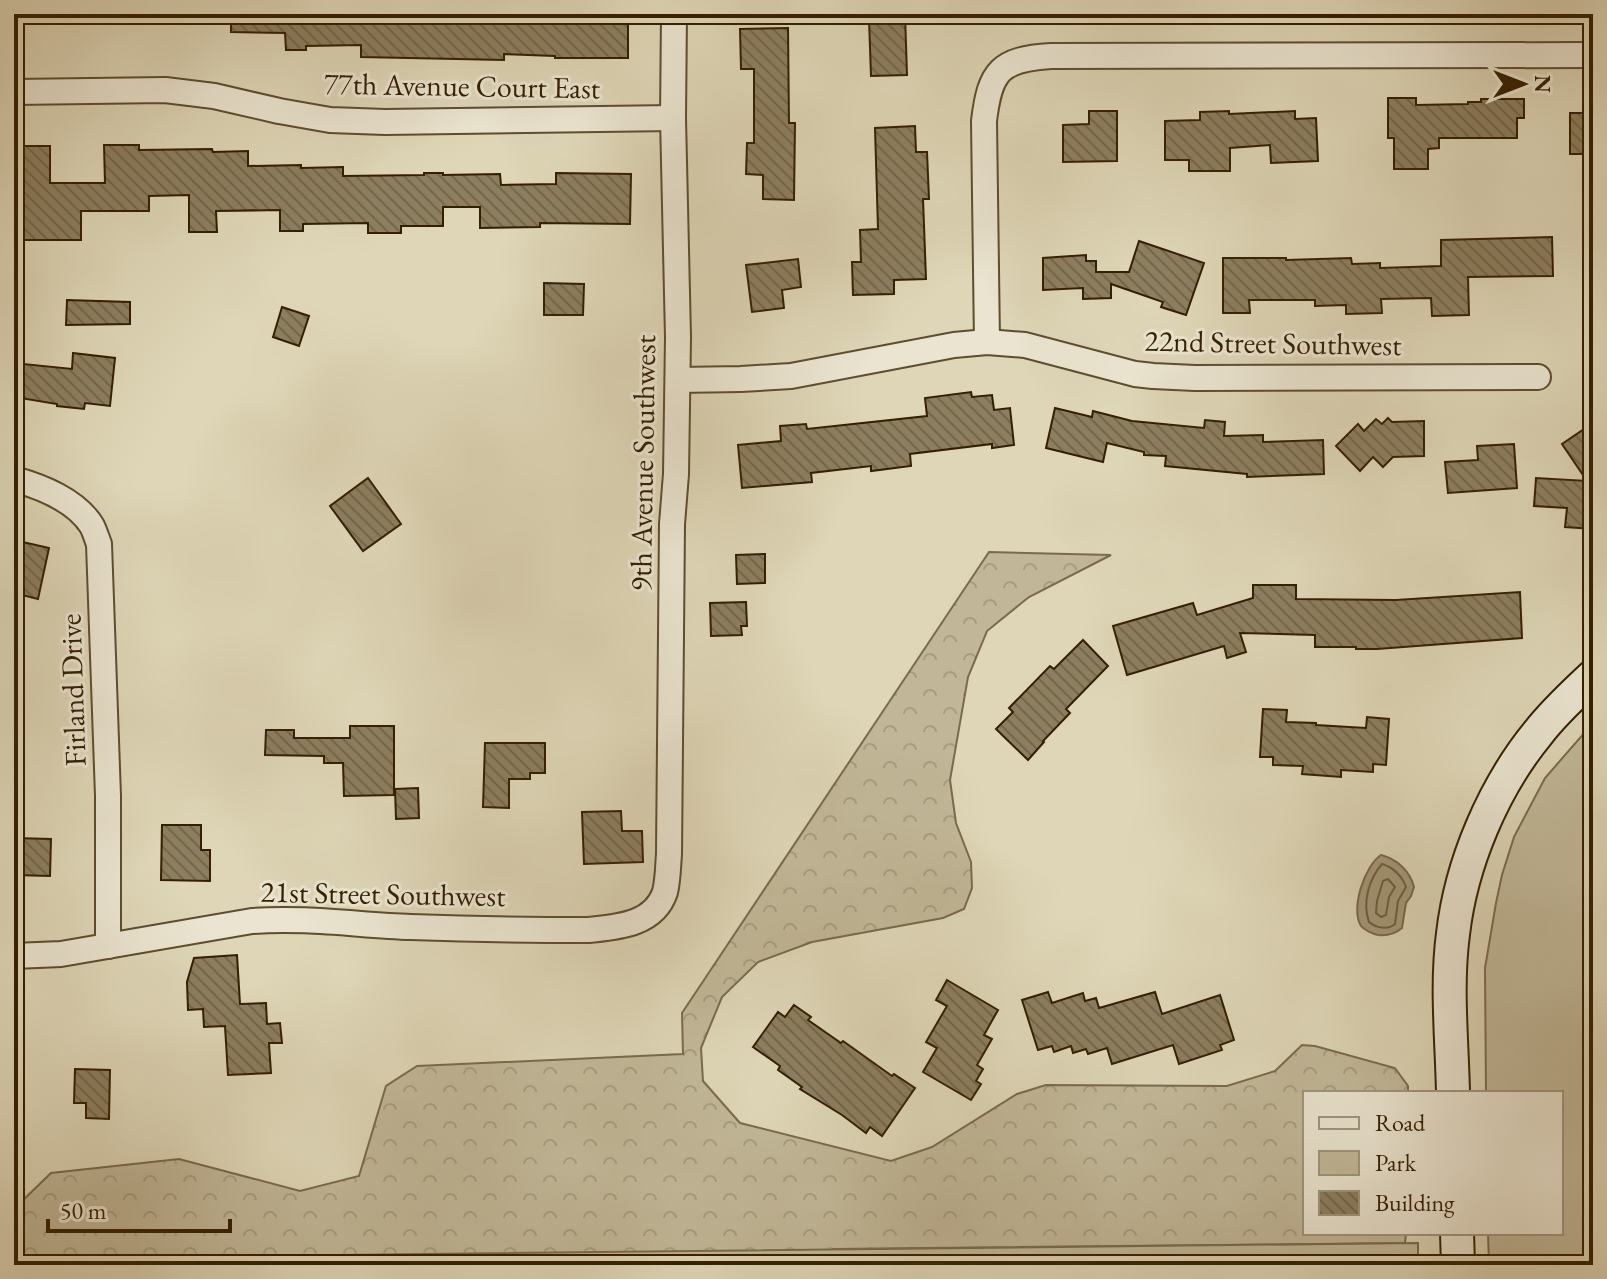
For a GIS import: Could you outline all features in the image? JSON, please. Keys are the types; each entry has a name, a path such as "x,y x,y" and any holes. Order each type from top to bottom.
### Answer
{"street":[{"name":"9th Avenue Southwest","path":"654,911 664,896 669,854 672,524 678,380 674,14"},
{"path":"987,342 984,121 992,83 1009,64 1051,56 1593,55"},
{"name":"77th Avenue Court East","path":"14,92 165,90 214,96 330,120 673,118"},
{"name":"22nd Street Southwest","path":"678,380 791,376 954,345 987,342 1025,345 1119,370 1163,377 1538,377"},
{"name":"Firland Drive","path":"14,479 61,497 91,525 99,544 108,796 108,946"},
{"path":"1453,1091 1450,977 1453,933 1474,846 1497,796 1536,734 1593,676"},
{"name":"21st Street Southwest","path":"14,956 61,954 262,920 409,927 589,930 625,926 654,911"},
{"path":"1457,1235 1458,1265"}],"green space":[{"path":"989,552 1111,555 1029,597 987,631 968,677 950,780 956,823 971,862 972,888 964,909 943,918 812,942 758,962 722,997 701,1048 703,1081 740,1123 891,1161 932,1147 1017,1094 1046,1085 1227,1086 1275,1071 1302,1045 1315,1046 1395,1068 1408,1086 1408,1091 1303,1091 1303,1235 1406,1235 1405,1243 833,1249 815,1265 16,1265 16,1207 51,1173 179,1159 300,1191 359,1176 386,1086 417,1066 683,1054 682,1013"},
{"path":"1593,723 1593,1265 1489,1265 1488,1235 1563,1235 1563,1091 1486,1091 1485,968 1496,903 1514,837 1545,778"},
{"path":"1418,1243 1418,1265 235,1265 247,1256"}],"water":[{"path":"1381,855 1402,866 1414,887 1406,903 1402,928 1385,935 1374,934 1362,927 1357,909 1365,877"}],"building":[{"path":"231,14 628,14 628,58 504,54 504,60 361,57 361,45 306,46 306,50 286,50 285,33 231,32"},
{"path":"887,14 905,14 907,75 871,76 869,19 887,19"},
{"path":"788,28 789,123 795,123 794,200 763,199 763,175 746,174 747,143 754,143 754,69 741,69 740,29"},
{"path":"1388,98 1416,98 1416,105 1524,99 1524,118 1517,118 1517,138 1439,138 1439,148 1428,149 1428,169 1394,169 1394,138 1388,138"},
{"path":"1089,111 1117,111 1117,161 1063,162 1063,125 1089,124"},
{"path":"1229,111 1229,114 1295,111 1295,119 1316,118 1318,161 1271,163 1270,145 1230,148 1230,171 1189,171 1189,160 1165,160 1165,121 1200,120 1200,112"},
{"path":"1570,113 1593,113 1593,154 1570,154"},
{"path":"915,126 916,152 927,152 929,199 923,199 926,279 894,280 894,294 853,295 852,262 861,262 860,230 878,229 875,128"},
{"path":"104,145 139,145 139,150 248,151 248,166 343,167 343,176 500,174 501,185 556,184 556,173 631,174 630,224 540,223 540,227 480,228 480,207 443,207 443,226 401,226 401,233 368,233 368,223 303,224 303,231 280,231 280,210 216,211 217,232 189,232 189,195 149,196 149,211 81,211 81,240 21,240 21,146 50,146 50,183 105,183"},
{"path":"1552,237 1553,276 1468,277 1469,315 1432,316 1431,298 1381,299 1382,313 1346,314 1346,305 1315,306 1315,300 1249,300 1250,313 1223,313 1223,258 1351,258 1352,264 1380,263 1380,268 1441,266 1441,240"},
{"path":"1139,241 1204,263 1186,315 1161,307 1163,302 1111,284 1111,298 1083,299 1083,288 1043,290 1043,258 1086,255 1086,261 1096,261 1096,272 1129,272"},
{"path":"798,259 801,287 782,290 784,308 752,312 746,265"},
{"path":"544,283 584,284 583,315 544,315"},
{"path":"67,300 130,302 130,324 66,325"},
{"path":"282,307 309,316 299,346 273,337"},
{"path":"73,353 115,358 110,406 85,403 84,409 14,397 14,363 72,369"},
{"path":"971,392 972,397 992,395 994,410 1010,408 1014,445 992,448 992,444 910,454 911,466 871,471 871,466 811,473 812,482 742,488 738,445 781,441 780,426 806,424 807,429 927,416 925,398"},
{"path":"1055,408 1092,417 1093,411 1132,421 1204,428 1205,420 1225,422 1224,436 1263,435 1263,442 1323,440 1324,474 1247,477 1247,474 1165,466 1166,456 1144,455 1144,452 1107,443 1103,462 1046,448"},
{"path":"1388,418 1392,422 1424,421 1424,456 1393,457 1383,467 1373,457 1360,471 1336,446 1358,424 1364,431 1376,419 1382,424"},
{"path":"1593,423 1593,529 1565,527 1567,508 1534,506 1536,478 1587,481 1562,444"},
{"path":"1514,444 1517,488 1448,493 1445,462 1478,460 1477,446"},
{"path":"368,478 401,524 363,551 330,506"},
{"path":"14,540 49,548 38,599 14,593"},
{"path":"765,554 765,583 737,584 736,555"},
{"path":"1253,585 1296,585 1296,599 1396,600 1520,592 1522,638 1356,649 1315,647 1315,635 1240,633 1246,652 1227,658 1224,646 1127,675 1113,626 1193,603 1197,615 1253,598"},
{"path":"746,602 747,626 741,626 742,635 711,636 710,603"},
{"path":"1083,640 1108,666 1066,709 1070,713 1028,760 996,729 1013,712 1009,708 1050,666 1054,669"},
{"path":"1263,709 1287,710 1286,722 1316,725 1366,728 1367,717 1389,719 1386,765 1373,764 1373,772 1341,770 1341,777 1302,774 1303,766 1273,765 1273,757 1260,757"},
{"path":"350,726 394,726 394,795 344,796 343,763 324,763 324,756 265,755 266,730 294,730 294,738 350,738"},
{"path":"485,743 545,743 545,773 530,773 530,779 509,779 509,808 483,807"},
{"path":"418,788 419,818 396,819 395,789"},
{"path":"621,811 622,831 642,831 643,862 584,864 582,812"},
{"path":"162,825 201,825 201,850 210,850 210,881 161,880"},
{"path":"14,838 51,839 50,876 14,875"},
{"path":"237,955 240,1004 266,1003 267,1024 280,1023 282,1043 269,1043 271,1073 228,1075 225,1026 204,1027 203,1009 188,1010 187,982 194,958"},
{"path":"947,980 998,1010 984,1035 992,1039 977,1065 983,1069 976,1081 981,1084 971,1100 923,1072 937,1048 926,1042 947,1006 936,1000"},
{"path":"1048,992 1052,1003 1083,993 1085,1001 1096,998 1099,1008 1155,992 1162,1014 1220,995 1234,1040 1220,1045 1222,1050 1179,1064 1173,1045 1112,1064 1107,1048 1088,1054 1086,1049 1073,1053 1071,1046 1054,1052 1052,1046 1038,1050 1022,1000"},
{"path":"794,1005 811,1017 808,1020 841,1043 843,1041 892,1076 894,1074 915,1088 882,1136 870,1127 866,1133 800,1089 802,1087 778,1070 780,1066 753,1047 778,1012 785,1017"},
{"path":"75,1069 110,1070 109,1119 86,1118 86,1103 74,1103"}]}
